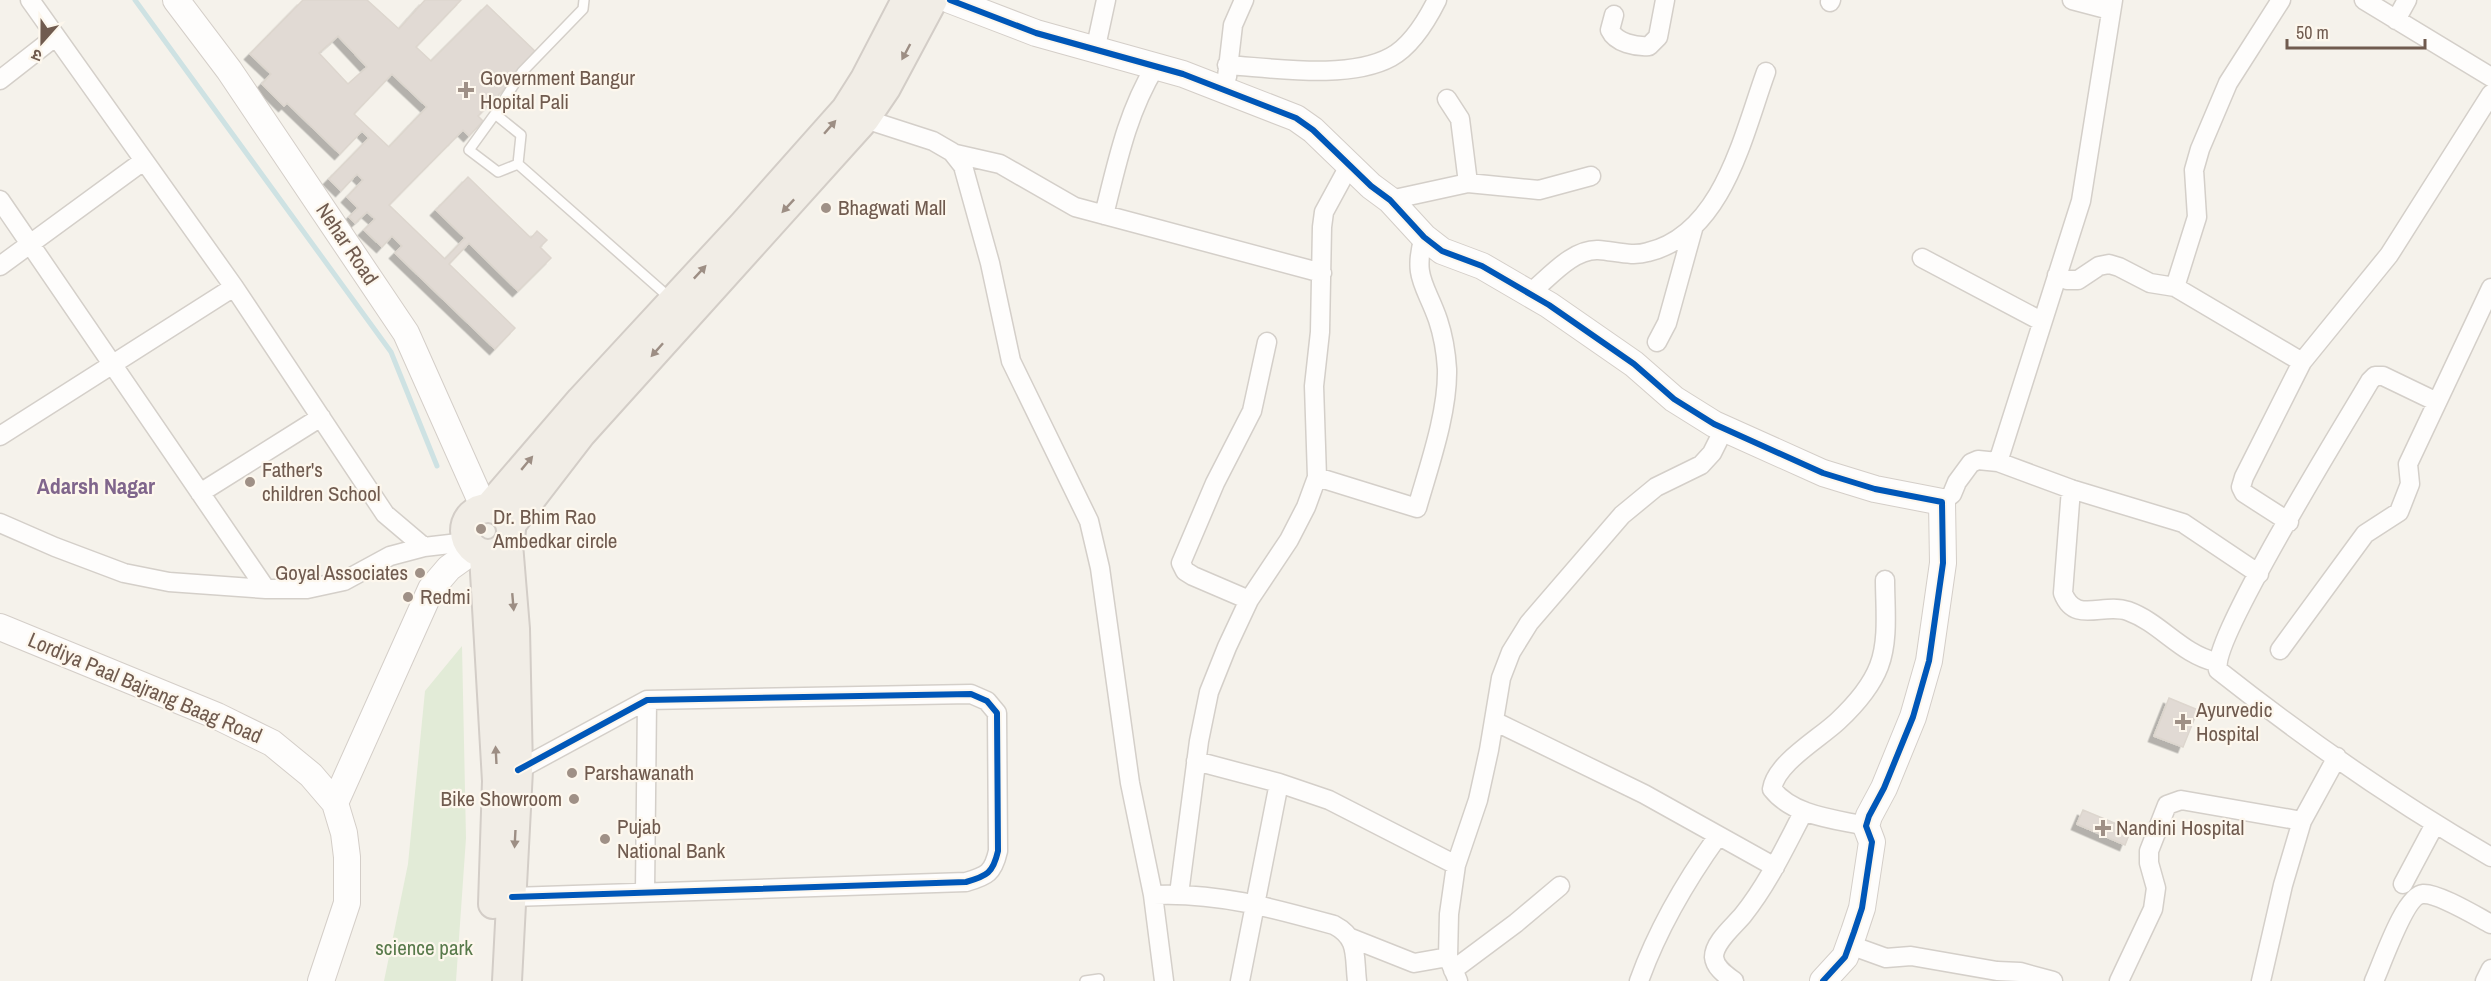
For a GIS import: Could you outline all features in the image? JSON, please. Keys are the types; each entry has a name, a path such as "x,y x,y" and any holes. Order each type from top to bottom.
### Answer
{"main road":[{"path":"489,543 581,434 681,308 846,109 866,79 906,0"},
{"path":"507,981 518,770 515,629 489,543 464,531 467,520 474,512 487,508 581,399 681,308 865,119 886,88 933,0"},
{"path":"487,508 507,516 489,543 497,781 490,981"}],"street":[{"path":"30,0 142,162 234,287 385,514 424,547"},
{"name":"Nehar Road","path":"176,0 229,70 406,333 487,508"},
{"path":"950,0 1025,29 1095,51 1155,67 1227,77 1351,67 1384,59 1408,43 1437,0"},
{"path":"1095,51 1106,0"},
{"path":"1227,77 1233,25 1244,0"},
{"path":"1614,15 1610,30 1614,37 1623,42 1649,46 1658,37 1665,0"},
{"path":"1998,462 2085,178 2111,5 2072,0"},
{"path":"2175,287 2197,217 2194,170 2207,128 2228,83 2281,0"},
{"path":"2364,0 2491,76"},
{"path":"2396,20 2407,0"},
{"path":"0,80 55,37"},
{"path":"1104,215 1128,122 1137,97 1155,67"},
{"path":"1530,293 1569,261 1587,250 1648,253 1679,240 1693,229 1718,195 1727,176 1766,72"},
{"path":"1227,77 1313,130 1349,166 1390,200 1424,237 1442,251 1482,266 1530,293 1634,364 1674,399 1724,429 1823,473 1875,489 1942,502 1952,494 1957,482 1971,464 1978,460 1998,462 2071,489 2183,523 2259,574"},
{"path":"2289,522 2244,493 2241,487 2302,362 2389,255 2491,93"},
{"path":"1447,99 1460,119 1468,183"},
{"path":"865,119 933,141 952,152 963,166"},
{"path":"1164,981 1153,895 1130,783 1100,568 1089,521 1011,361 990,262 963,166 957,154 1000,164 1075,207 1322,273"},
{"path":"0,266 142,162"},
{"path":"1179,894 1196,761 1209,692 1249,600 1289,540 1306,507 1317,477 1314,386 1324,212 1349,166"},
{"path":"1390,200 1468,183 1539,190 1591,176"},
{"path":"0,200 266,589"},
{"path":"1657,342 1667,322 1693,229"},
{"path":"1317,477 1417,508 1437,438 1447,371 1437,318 1419,275 1418,255 1424,237"},
{"path":"1922,258 2041,321"},
{"path":"2057,275 2067,280 2078,280 2099,266 2109,264 2150,284 2175,287 2302,362"},
{"path":"0,436 234,287"},
{"path":"2280,650 2365,534 2399,512 2410,484 2408,464 2491,288"},
{"path":"1249,600 1193,576 1185,571 1180,563 1210,494 1252,411 1268,342"},
{"path":"2437,402 2383,376 2375,376 2239,608 2216,662 2218,670 2233,682 2337,757 2435,824 2491,856"},
{"path":"200,493 321,417"},
{"path":"1453,969 1449,914 1456,865 1478,800 1501,678 1511,652 1529,623 1622,515 1656,488 1701,465 1713,453 1724,429"},
{"path":"2071,489 2063,593 2067,605 2077,610 2121,609 2141,615 2199,658 2216,662"},
{"path":"1823,981 1845,957 1850,945 1862,908 1872,843 1866,826 1913,717 1929,661 1943,563 1942,502"},
{"path":"0,523 124,573 169,582 266,589 307,589 344,581 390,556 424,547 489,543"},
{"path":"335,803 432,589 449,568 489,543"},
{"path":"1866,826 1804,811 1779,798 1772,789 1774,779 1785,765 1840,720 1869,685 1879,666 1885,641 1885,580"},
{"name":"Lordiya Paal Bajrang Baag Road","path":"0,627 217,716 272,743 310,775 335,803 345,833 347,903 321,981"},
{"path":"512,897 966,882 984,877 994,866 998,851 997,713 987,700 971,694 647,700 518,770"},
{"path":"645,892 647,700"},
{"path":"1494,720 1644,794 1775,867"},
{"path":"2261,981 2283,885 2302,821 2337,757"},
{"path":"1196,761 1279,783 1329,800 1456,865"},
{"path":"1240,981 1279,783"},
{"path":"2120,981 2152,909 2156,888 2150,851 2167,805 2181,800 2302,821"},
{"path":"1734,981 1716,965 1714,955 1719,943 1743,915 1775,867 1804,811"},
{"path":"2403,884 2435,824"},
{"path":"1639,981 1661,927 1684,884 1718,836"},
{"path":"1351,938 1414,963 1453,969 1516,923 1560,886"},
{"path":"1153,895 1179,894 1256,903 1334,925 1346,931 1351,938 1357,981"},
{"path":"2374,981 2406,908 2415,897 2423,894 2434,896 2491,924"},
{"path":"1850,945 1886,958 1911,956 1997,971 2020,972 2054,981"},
{"path":"2485,981 2491,969"}],"lane":[{"path":"518,164 498,172 469,150 522,72 583,9 584,0"},
{"path":"495,114 521,135 518,164"},
{"path":"518,164 681,308"},
{"path":"1085,981 1099,979"}],"green space":[{"name":"science park","path":"462,646 466,838 456,981 384,981 408,864 425,691"}],"building":[{"path":"303,0 367,0 399,29 425,0 461,0 416,47 431,61 487,5 538,54 478,116 483,121 469,136 463,130 389,205 445,259 465,238 436,210 468,177 531,238 537,231 547,240 540,247 551,258 518,291 469,243 449,264 515,328 495,349 395,253 402,246 392,236 382,247 364,230 375,219 367,212 355,223 349,217 358,208 347,197 363,180 357,174 341,191 329,179 369,138 362,131 340,154 287,103 284,106 262,84 271,74 250,54","holes":["338,36 367,67 348,84 319,53","392,74 427,107 389,147 354,114"]},
{"path":"2169,698 2198,710 2183,747 2154,736"},
{"path":"2083,810 2131,830 2125,845 2077,824"}],"waterway":[{"path":"135,0 391,352 437,466"}],"cycle path":[{"path":"950,0 1036,33 1183,74 1296,118 1313,130 1371,186 1390,200 1424,237 1442,251 1482,266 1549,305 1634,364 1674,399 1714,424 1823,473 1875,489 1942,502 1943,563 1929,661 1913,717 1866,826 1872,842 1862,908 1845,957 1823,981"},
{"path":"512,897 966,882 988,872 994,864 998,851 997,713 987,701 971,694 647,700 518,770"}],"place":[{"name":"Government Bangur Hopital Pali","path":"466,90"},
{"name":"Bhagwati Mall","path":"826,208"},
{"name":"Father's children School","path":"250,482"},
{"name":"Dr. Bhim Rao Ambedkar circle","path":"481,529"},
{"name":"Goyal Associates","path":"420,573"},
{"name":"Redmi","path":"408,597"},
{"name":"Ayurvedic Hospital","path":"2183,722"},
{"name":"Parshawanath","path":"572,773"},
{"name":"Bike Showroom","path":"574,799"},
{"name":"Nandini Hospital","path":"2103,828"},
{"name":"Pujab National Bank","path":"605,839"}],"district":[{"name":"Adarsh Nagar","path":"96,486"}]}
